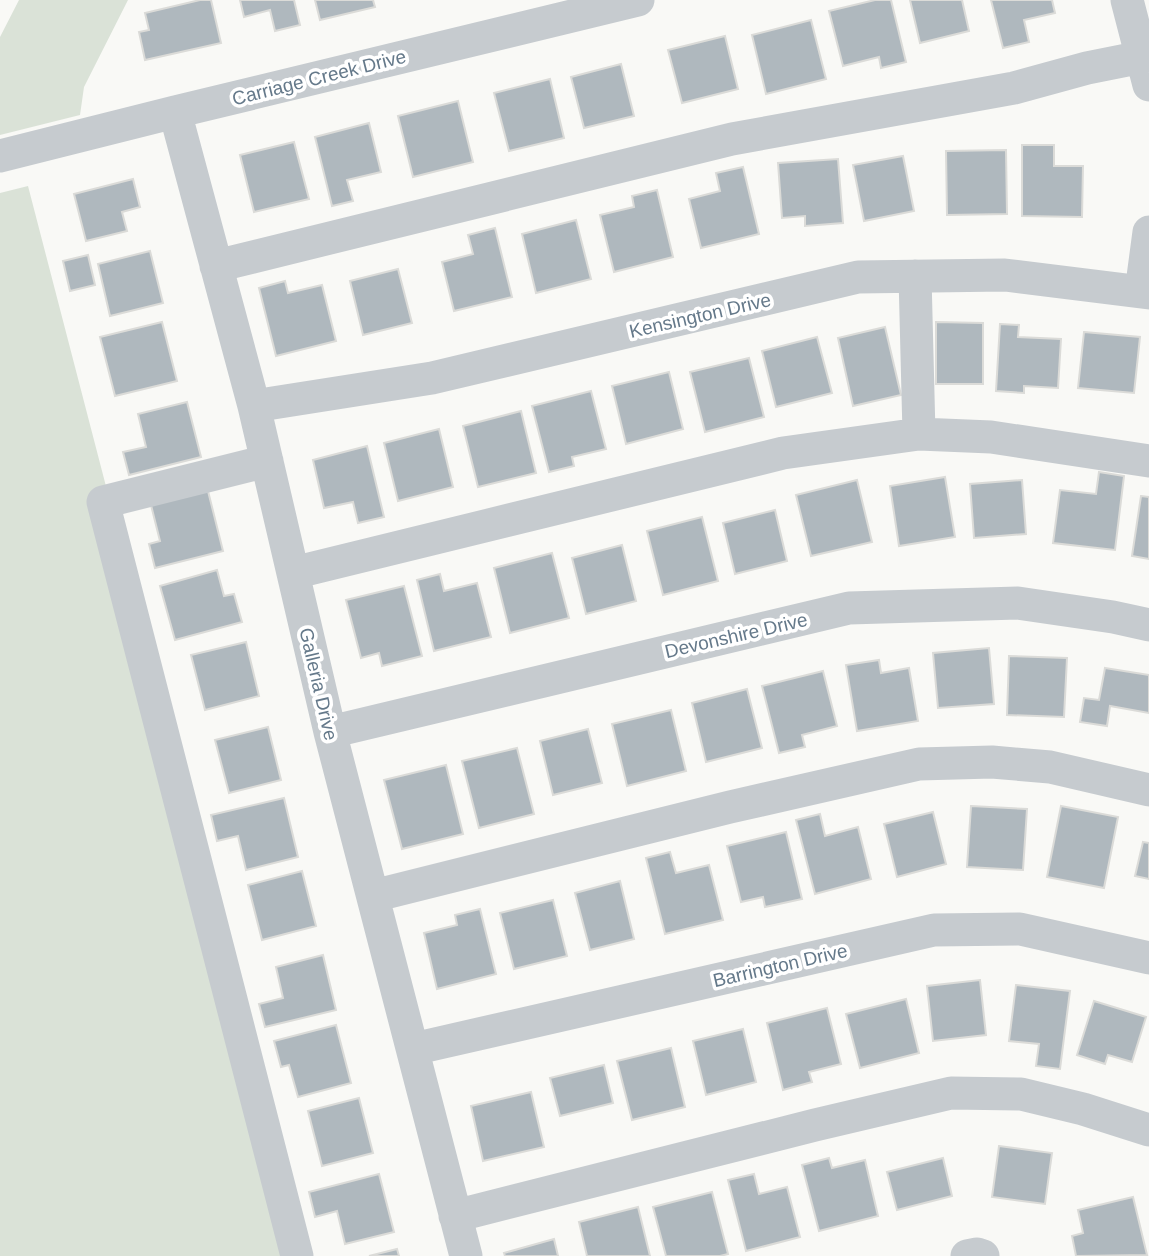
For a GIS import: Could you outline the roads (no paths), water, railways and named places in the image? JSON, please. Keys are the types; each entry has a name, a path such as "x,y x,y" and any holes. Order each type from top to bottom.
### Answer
{"street":[{"name":"Carriage Creek Drive","path":"0,156 638,0"},
{"path":"216,266 732,139 1014,88 1087,68 1145,71 1127,0"},
{"name":"Galleria Drive","path":"175,112 254,406 330,732 466,1256"},
{"path":"1145,292 1149,232"},
{"name":"Kensington Drive","path":"254,406 432,378 858,277 1005,275 1145,292"},
{"path":"915,276 919,434"},
{"path":"293,573 783,453 919,434 991,437 1149,461"},
{"path":"267,461 103,502 298,1256"},
{"name":"Devonshire Drive","path":"330,732 849,608 1018,603 1149,625"},
{"path":"373,896 730,807 919,764 992,762 1050,766 1149,790"},
{"name":"Barrington Drive","path":"413,1049 934,930 1020,929 1149,958"},
{"path":"455,1216 951,1093 1021,1094 1083,1109 1149,1130"},
{"path":"967,1256 984,1256"}]}
